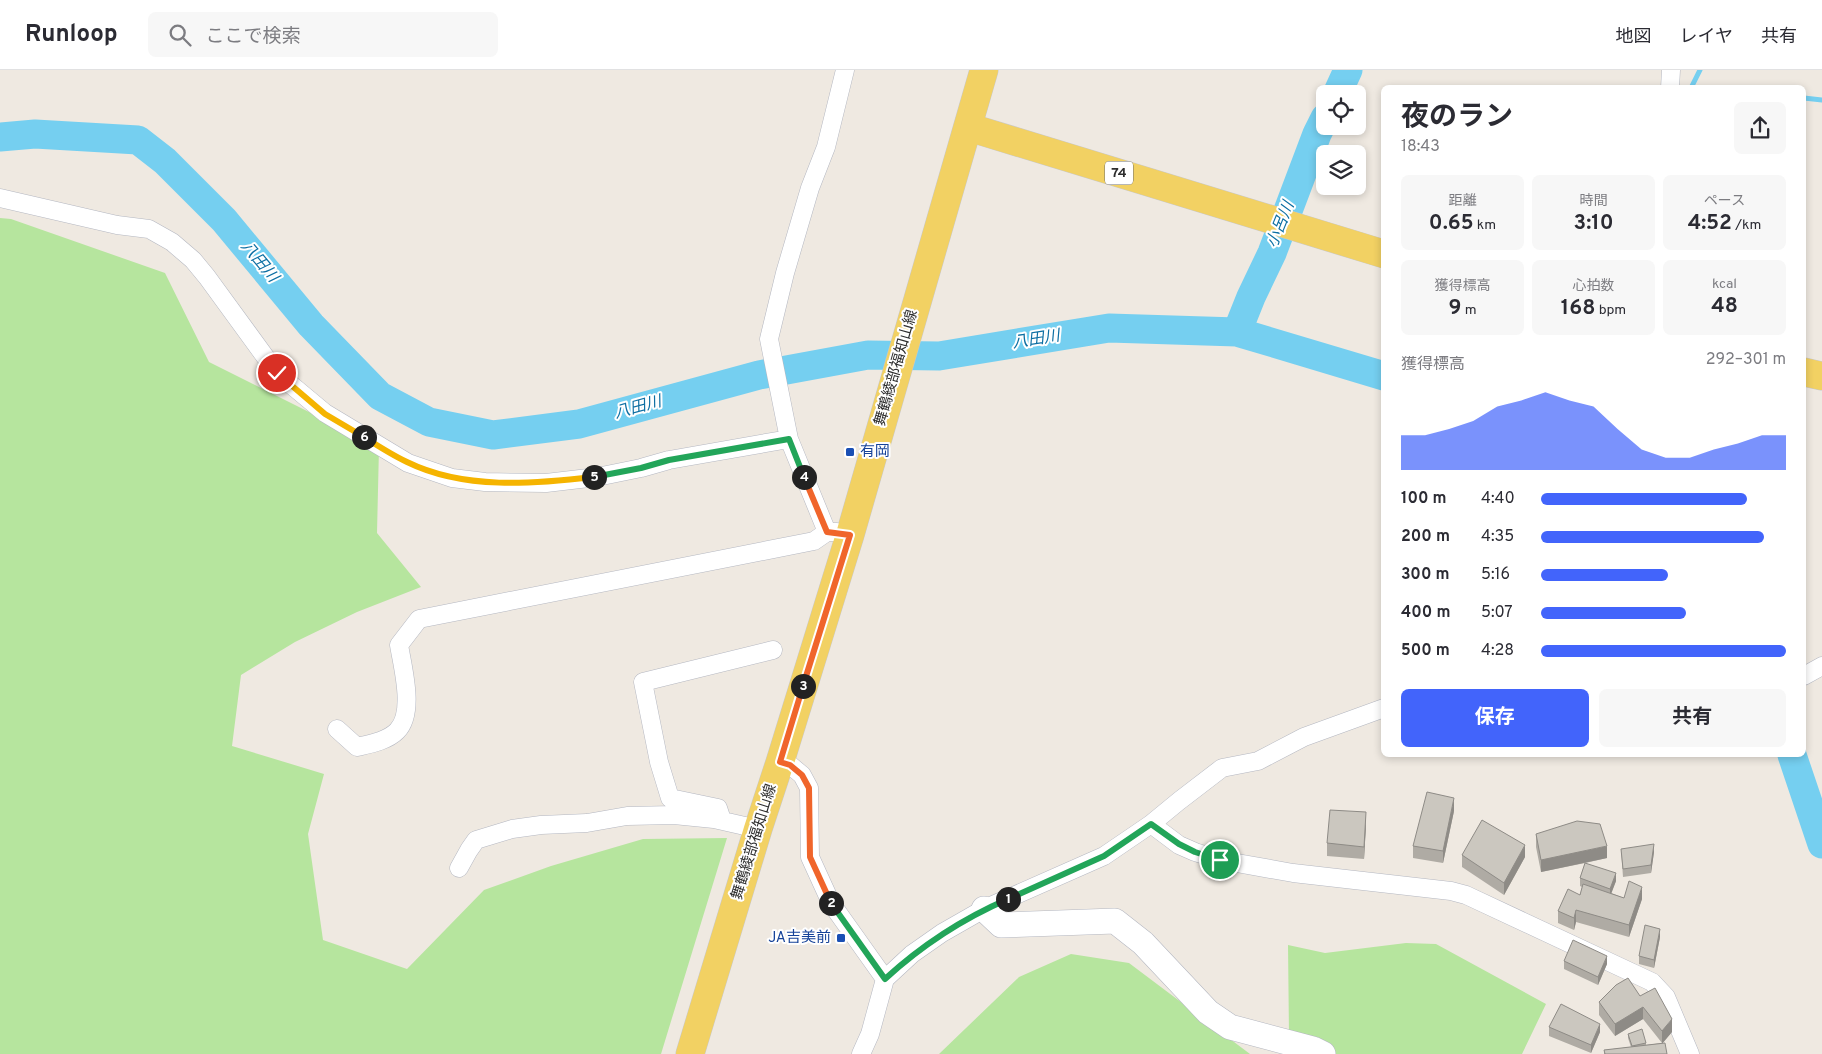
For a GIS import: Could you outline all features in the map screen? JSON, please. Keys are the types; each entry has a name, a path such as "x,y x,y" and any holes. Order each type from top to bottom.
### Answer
{"main road":[{"name":"舞鶴綾部福知山線","path":"690,1054 780,762 838,534 885,411 984,70"},
{"name":"74","path":"968,126 1381,253"},
{"path":"1806,372 1822,376"}],"street":[{"path":"337,729 357,747 375,743 396,732 406,718 406,687 400,645 420,620 814,541 838,534 789,439 769,339 785,273 810,188 826,147 845,70"},
{"path":"1670,85 1671,70"},
{"path":"0,198 117,225 150,229 172,242 194,260 277,373 325,414 408,463 452,478 485,482 546,483 597,477 669,460 789,439"},
{"path":"722,820 718,808 670,798 659,762 643,682 773,650"},
{"path":"1806,675 1822,666"},
{"path":"862,1054 870,1034 885,979 912,954 942,933 984,909 1104,856 1151,824 1222,768 1258,761 1304,737 1381,709"},
{"path":"780,762 790,765 802,775 809,788 810,857 831,903 885,979"},
{"path":"459,868 468,850 476,840 512,829 541,825 587,823 628,816 674,815 722,820 758,829"},
{"path":"1151,824 1179,844 1195,852 1220,860 1292,873 1451,891 1466,895 1652,982 1666,997 1690,1054"},
{"path":"984,909 1001,924 1115,921 1143,943 1208,1012 1230,1027 1313,1049 1323,1054"}],"green space":[{"path":"0,218 11,219 165,273 209,362 379,447 377,533 421,587 357,612 295,642 241,675 232,746 324,774 308,834 323,940 407,969 484,890 551,866 643,839 727,838 661,1054 0,1054"},
{"path":"1406,943 1436,944 1546,1004 1522,1054 1283,1054 1289,1035 1288,945 1325,953"},
{"path":"1071,954 1129,963 1250,1054 939,1054 1019,977"}],"building":[{"path":"1427,792 1454,798 1443,851 1413,846"},
{"path":"1330,810 1366,812 1364,847 1327,843"},
{"path":"1482,820 1525,845 1504,883 1462,855"},
{"path":"1577,821 1600,824 1607,846 1541,860 1536,834"},
{"path":"1654,844 1651,865 1623,869 1621,849"},
{"path":"1585,863 1616,873 1610,889 1580,878"},
{"path":"1629,881 1642,887 1629,925 1576,910 1574,918 1558,911 1568,889 1580,895 1583,884 1624,898"},
{"path":"1645,925 1660,929 1654,960 1639,956"},
{"path":"1573,940 1607,956 1598,977 1564,961"},
{"path":"1628,978 1640,996 1655,988 1672,1019 1662,1031 1643,1007 1615,1024 1599,1002 1616,985"},
{"path":"1561,1004 1600,1024 1591,1045 1549,1027"},
{"path":"1642,1029 1646,1043 1632,1046 1628,1034"},
{"path":"1665,1043 1667,1054 1605,1054 1604,1050"}],"waterway":[{"name":"小呂川","path":"1341,85 1348,70"},
{"path":"1692,85 1700,70"},
{"path":"1806,98 1822,100"},
{"name":"八田川","path":"0,137 35,134 138,140 165,161 224,220 311,325 380,396 429,422 493,435 579,424 759,375 868,355 939,356 1109,328 1237,332 1381,375"},
{"name":"小呂川","path":"1237,332 1272,253 1317,135"},
{"name":"八田川","path":"1793,757 1822,844"}],"place":[{"name":"有岡","path":"850,452"},
{"name":"JA吉美前","path":"841,938"}],"route":[{"path":"277,373 325,414 379,447 408,463 452,478 485,482 546,483 597,477 669,460 789,439 827,532 850,535 780,762 790,765 802,775 809,788 810,857 831,903 885,979 912,954 942,933 984,909 1104,856 1151,824 1179,844 1195,852 1220,860"}]}
